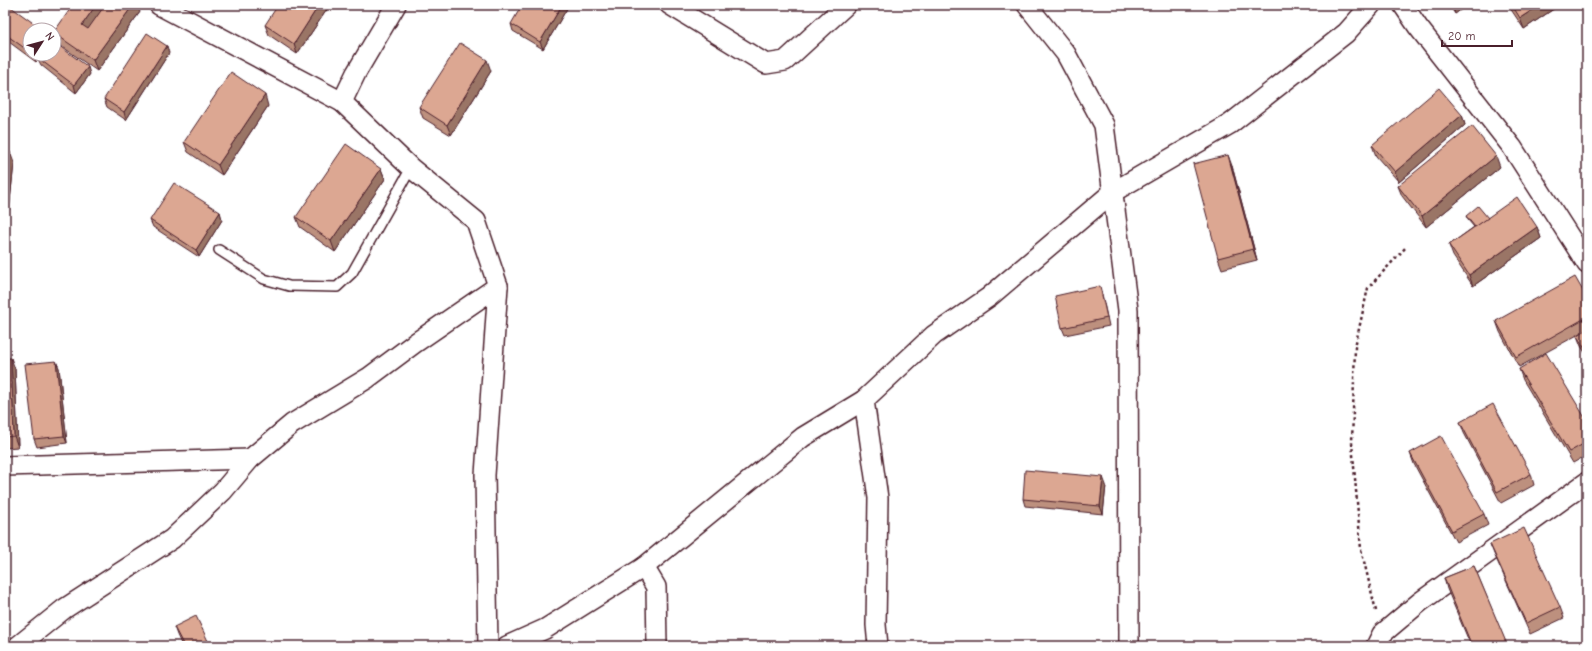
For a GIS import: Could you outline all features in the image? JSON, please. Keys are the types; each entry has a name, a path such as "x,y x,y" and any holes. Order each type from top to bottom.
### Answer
{"street":[{"path":"160,5 342,102 411,168 476,221 498,286 485,474 488,646"},
{"path":"342,102 356,74 396,5"},
{"path":"670,5 766,64 785,61 846,5"},
{"path":"1027,5 1066,54 1104,125 1128,310 1129,646"},
{"path":"506,646 545,629 644,567 804,437 864,400 934,335 989,297 1113,192 1230,124 1346,33 1371,5"},
{"path":"1403,5 1418,27 1512,147 1587,264"},
{"path":"18,646 64,609 172,539 224,491 250,459 292,424 368,378 415,343 498,286"},
{"path":"864,400 878,498 876,625 878,646"},
{"path":"5,466 250,459"},
{"path":"1379,640 1420,602 1587,482"},
{"path":"644,567 656,587 657,646"}],"lane":[{"path":"218,250 264,279 289,286 337,287 352,273 411,168"}],"path":[{"path":"1379,640 1361,549 1352,443 1355,347 1368,288 1407,246"}],"building":[{"path":"73,5 96,5 82,25 88,29 105,5 133,5 93,60 62,39 61,22"},
{"path":"278,5 319,5 294,44 265,25"},
{"path":"522,5 562,5 540,42 511,24"},
{"path":"1512,5 1540,5 1520,18"},
{"path":"11,7 32,22 22,22 22,46 5,34 5,15"},
{"path":"147,33 167,46 124,112 104,99"},
{"path":"460,43 487,60 447,125 419,107"},
{"path":"62,48 88,67 74,85 43,62 62,62"},
{"path":"231,72 265,95 218,165 184,142"},
{"path":"1439,88 1462,115 1395,172 1372,145"},
{"path":"1472,126 1496,156 1422,216 1398,186"},
{"path":"346,144 381,169 331,241 296,217"},
{"path":"5,152 10,152 5,198"},
{"path":"1228,155 1253,249 1218,258 1193,164"},
{"path":"174,183 220,212 196,250 150,220"},
{"path":"1517,197 1537,227 1469,275 1449,245"},
{"path":"1478,206 1488,218 1475,227 1466,216"},
{"path":"1575,277 1587,298 1587,317 1516,357 1496,321"},
{"path":"1100,286 1107,318 1062,328 1055,296"},
{"path":"1587,329 1587,352 1577,336"},
{"path":"1546,353 1587,421 1587,442 1569,452 1519,369"},
{"path":"5,358 11,358 14,436 5,437"},
{"path":"56,361 64,436 34,439 25,364"},
{"path":"1493,404 1531,474 1497,492 1460,422"},
{"path":"1441,436 1484,514 1452,531 1410,453"},
{"path":"1025,470 1103,477 1100,506 1023,499"},
{"path":"1524,528 1560,607 1526,623 1490,544"},
{"path":"1474,566 1506,642 1495,646 1472,646 1444,578"},
{"path":"196,616 208,641 198,646 184,646 174,627"},
{"path":"856,641 857,646 829,646"}]}
